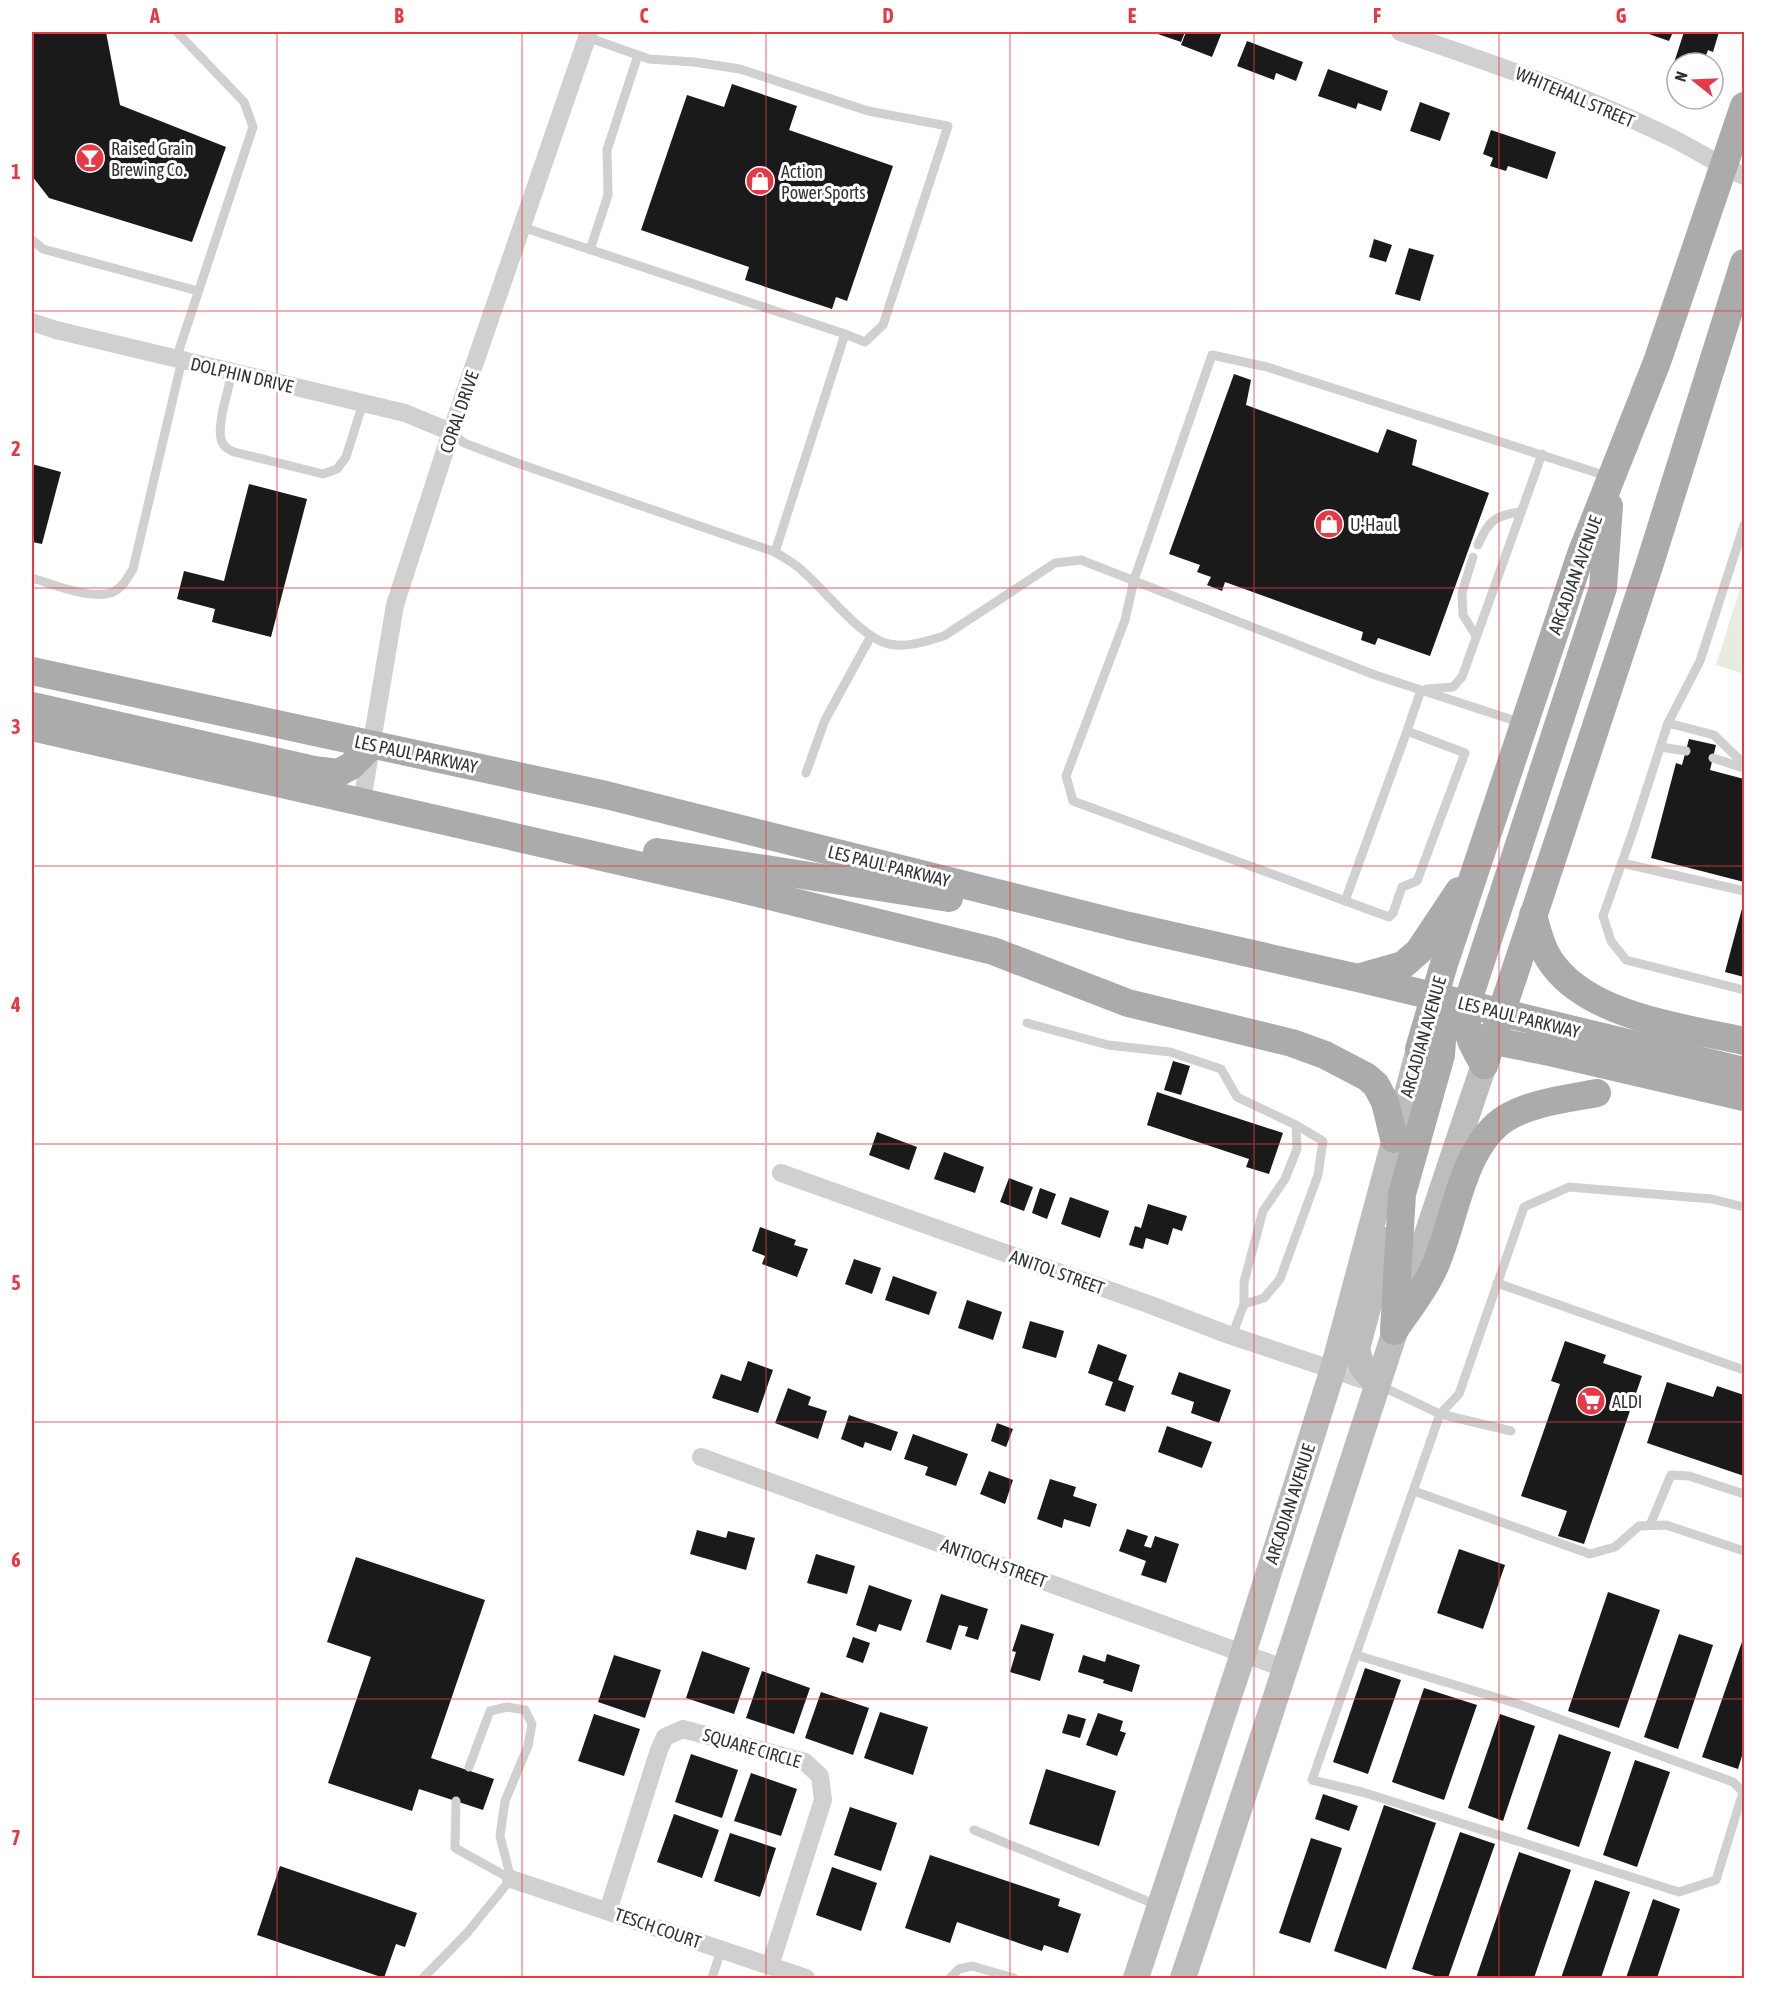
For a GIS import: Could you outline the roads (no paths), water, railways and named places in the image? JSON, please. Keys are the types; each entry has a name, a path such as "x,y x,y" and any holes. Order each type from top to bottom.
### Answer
{"main road":[{"name":"ARCADIAN AVENUE","path":"1434,996 1581,554 1734,171 1744,106"},
{"path":"1500,1012 1650,563 1744,263"},
{"path":"1183,1978 1286,1669 1394,1331 1456,1035 1603,588 1611,477"},
{"name":"LES PAUL PARKWAY","path":"32,671 606,795 1129,926 1434,996 1456,1035 1500,1012 1744,1071"},
{"path":"32,706 314,770 338,773 351,766 372,745"},
{"path":"32,727 362,801 993,951 1128,1003 1292,1042 1325,1054 1367,1077 1376,1085 1385,1102 1394,1139"},
{"path":"572,850 612,845 1129,926"},
{"path":"1358,978 1403,965 1419,951 1478,861"},
{"path":"1533,915 1542,948 1554,968 1585,994 1630,1015 1744,1041"},
{"name":"ARCADIAN AVENUE","path":"1136,1978 1243,1654 1333,1369 1394,1139 1456,1035"},
{"path":"1456,1035 1744,1097"},
{"path":"1394,1331 1402,1194 1441,1055 1456,1035"},
{"path":"1394,1331 1434,1269 1474,1153 1486,1135 1505,1119 1528,1107 1597,1093"},
{"path":"1377,1384 1362,1367 1357,1349 1377,1274 1378,1200"}],"street":[{"name":"WHITEHALL STREET","path":"1400,32 1540,80 1672,138 1734,171"},
{"name":"CORAL DRIVE","path":"362,801 394,605 588,34"},
{"name":"DOLPHIN DRIVE","path":"32,322 179,360 405,413 451,432"},
{"name":"ANITOL STREET","path":"781,1173 1232,1336 1377,1384"},
{"name":"ANTIOCH STREET","path":"701,1457 1286,1669"},
{"name":"SQUARE CIRCLE","path":"608,1911 665,1737 683,1729 805,1762 820,1776 823,1800 770,1966"},
{"name":"TESCH COURT","path":"511,1879 806,1978"}],"lane":[{"path":"32,578 88,594 105,594 116,591 124,584 133,568 179,360 198,291 253,127 244,102 177,32"},
{"path":"522,227 865,342 883,325 948,126 867,111 740,69 694,62 649,59 588,34"},
{"path":"590,250 608,195 607,150 638,55"},
{"path":"32,240 43,249 198,291"},
{"path":"775,552 845,334"},
{"path":"1407,731 1465,753 1417,881 1402,887 1393,913 1389,917 1074,801 1066,776 1125,620 1134,580 1212,355 1267,367 1611,477"},
{"path":"232,372 221,424 220,438 224,447 234,452 323,474 337,469 346,458 363,403"},
{"path":"451,432 464,443 775,552 798,566 871,636 889,644 907,644 944,636 1055,562 1081,560 1375,675 1523,723"},
{"path":"1421,690 1453,687 1462,677 1542,454"},
{"path":"1478,545 1484,530 1494,519 1506,513 1521,512"},
{"path":"1744,525 1700,661 1668,723 1603,916 1611,941 1626,960 1744,990"},
{"path":"1473,557 1462,593 1463,615 1476,636"},
{"path":"806,773 825,720 871,636"},
{"path":"1346,901 1421,690"},
{"path":"1668,723 1714,735 1744,766"},
{"path":"1661,747 1686,751"},
{"path":"1713,758 1744,766"},
{"path":"1622,863 1744,891"},
{"path":"1027,1023 1108,1045 1170,1052 1221,1069 1237,1097 1296,1125 1323,1141 1318,1175 1280,1280 1264,1298 1244,1304"},
{"path":"1232,1336 1244,1304 1244,1282 1263,1211 1285,1179 1297,1149 1296,1125"},
{"path":"1356,1655 1521,1705 1733,1782 1743,1792 1716,1880 1679,1892 1362,1792 1312,1780 1440,1414 1459,1394 1524,1207 1569,1187 1712,1199 1744,1207"},
{"path":"1497,1283 1744,1370"},
{"path":"1377,1384 1440,1414 1511,1431"},
{"path":"1650,1525 1671,1475 1689,1476 1744,1494"},
{"path":"1414,1491 1590,1554 1615,1547 1639,1526 1666,1524 1744,1551"},
{"path":"469,1767 490,1711 507,1707 525,1710 532,1724 528,1746 505,1801 500,1836 511,1879"},
{"path":"456,1801 454,1848 511,1879"},
{"path":"974,1830 1160,1906"},
{"path":"423,1978 467,1933 511,1879"},
{"path":"712,1978 721,1950"},
{"path":"950,1978 959,1969 972,1966 1014,1978"}],"place":[{"name":"Raised Grain Brewing Co.","path":"90,158"},
{"name":"Action Power Sports","path":"760,181"},
{"name":"U-Haul","path":"1329,524"},
{"name":"ALDI","path":"1591,1401"}]}
